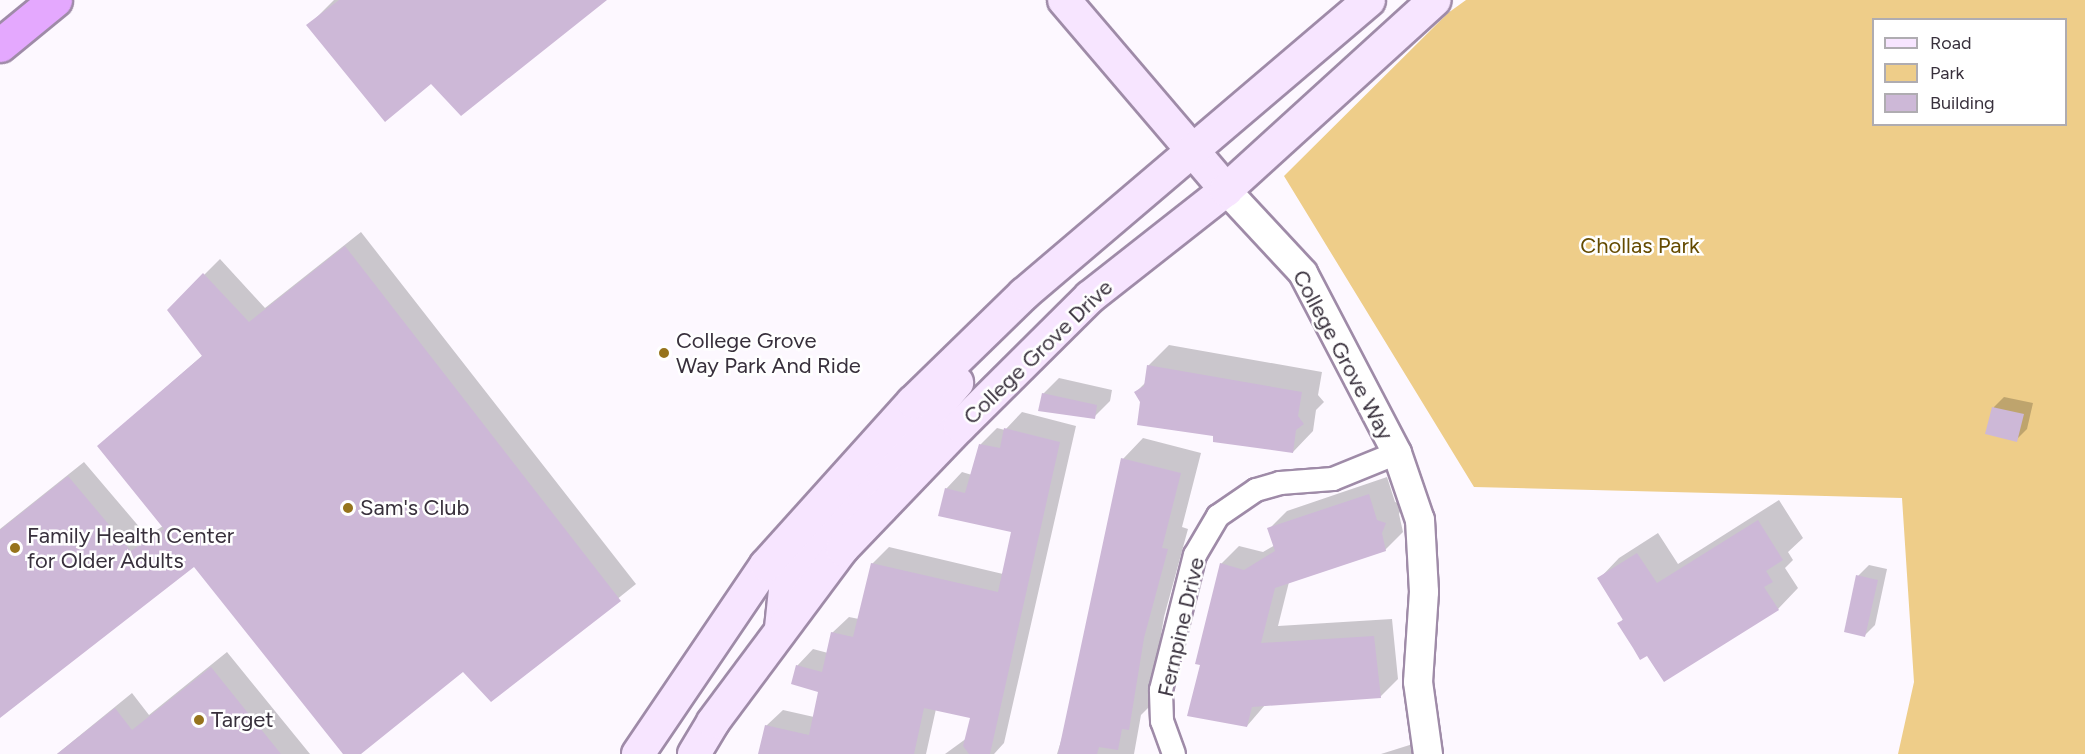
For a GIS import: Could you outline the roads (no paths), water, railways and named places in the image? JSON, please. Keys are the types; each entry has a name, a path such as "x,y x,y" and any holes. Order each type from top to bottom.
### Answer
{"highway":[{"path":"0,45 55,0"}],"main road":[{"name":"College Grove Way","path":"1064,0 1226,190"},
{"name":"College Grove Drive","path":"638,754 766,565 913,402 1024,294 1369,0"},
{"name":"College Grove Drive","path":"694,754 713,722 842,549 881,508 1090,297 1226,190 1435,0"},
{"path":"881,508 879,487 882,471 949,394 964,372 973,343"},
{"path":"781,632 785,589 848,509 854,488 850,472"}],"street":[{"name":"College Grove Way","path":"1226,190 1303,273 1397,453 1420,520 1424,592 1418,682 1428,754"},
{"name":"Fernpine Drive","path":"1174,754 1162,721 1161,690 1195,555 1218,516 1256,490 1280,483 1334,479 1397,453"}],"place":[{"name":"College Grove Way Park And Ride","path":"664,353"},
{"name":"Sam's Club","path":"348,508"},
{"name":"Family Health Center for Older Adults","path":"15,548"},
{"name":"Target","path":"199,720"}],"park label":[{"name":"Chollas Park","path":"1640,246"}]}
